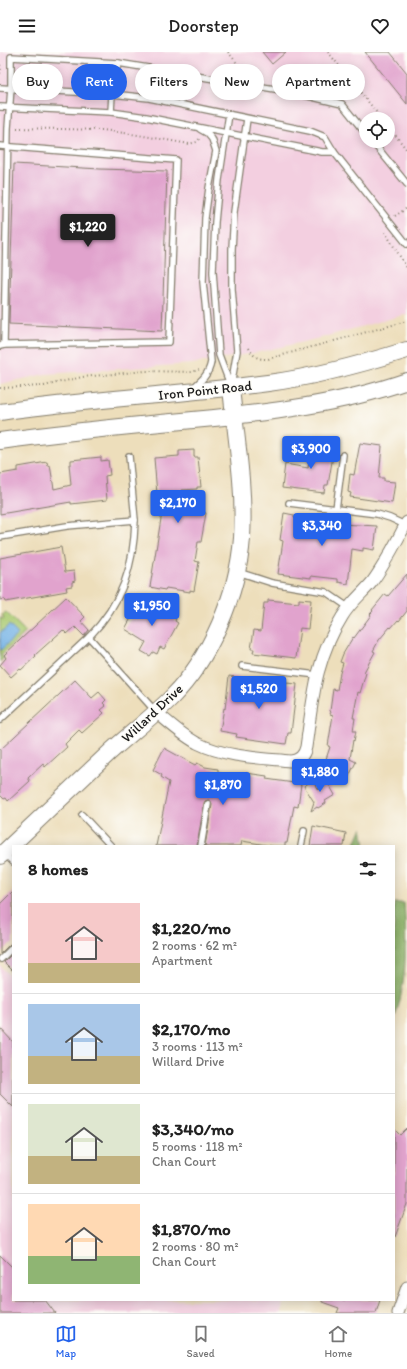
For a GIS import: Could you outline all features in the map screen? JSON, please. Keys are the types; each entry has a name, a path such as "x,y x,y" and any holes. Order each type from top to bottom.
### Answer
{"main road":[{"name":"Iron Point Road","path":"0,412 50,404 231,388 269,383 311,376 407,350"},
{"name":"Iron Point Road","path":"0,441 47,434 234,416 308,406 349,398 407,381"},
{"name":"Willard Drive","path":"15,845 126,738 171,698 188,678 208,647 224,613 237,572 242,539 242,494 231,388"}],"street":[{"path":"156,711 177,730 208,748 227,753 294,761 301,758 305,751 317,675 327,645 348,607 381,570 406,523"},
{"path":"398,1313 407,1287"}],"lane":[{"path":"0,146 8,146 176,160 169,342 2,346 8,146 8,128 11,88 11,57 118,63 287,91 342,104 359,125"},
{"path":"0,88 71,92"},
{"path":"127,96 149,98 229,114 310,131 325,137 334,152 407,244"},
{"path":"111,112 112,100"},
{"path":"0,107 111,112 194,126 322,152 334,152"},
{"path":"229,114 225,133 215,222 213,272 219,354 231,388"},
{"path":"231,388 237,351 232,289 234,212 247,119"},
{"path":"189,392 205,377 211,362 203,282 205,218 216,151 212,138 207,133 194,126"},
{"path":"378,148 407,184"},
{"path":"336,509 343,455"},
{"path":"0,720 89,637 109,614 121,593 133,553 135,520 129,456"},
{"path":"289,503 383,516 406,523"},
{"path":"0,537 67,526 135,520"},
{"path":"237,572 272,583 326,592 348,607"},
{"path":"89,637 156,711"},
{"path":"242,666 317,675"},
{"path":"201,845 208,804"},
{"path":"82,815 109,845"},
{"path":"301,845 304,831"},
{"path":"1,959 12,949"}],"path":[{"path":"228,52 237,64"},
{"path":"328,52 376,112"},
{"path":"0,65 0,74"},
{"path":"8,128 103,130 189,144"},
{"path":"395,135 407,150"},
{"path":"249,348 253,356 258,359 268,359 407,321"},
{"path":"0,388 44,386 82,377 146,371 191,372 199,370 202,367"}],"shaded area":[{"path":"0,52 407,52 407,314 320,338 259,352 191,364 45,374 0,384"},
{"path":"0,965 12,979 12,1301 283,1301 282,1313 0,1313"}],"green space":[{"path":"6,612 26,632 1,655 4,658 0,662 0,617 2,619 4,618 2,615"},
{"path":"362,827 365,845 354,845"},
{"path":"395,903 404,903 406,946 404,978 395,1016"}],"water":[{"path":"9,625 18,634 1,650 0,633"}],"building":[{"path":"262,52 286,52 272,64"},
{"path":"365,52 390,52 407,73 407,104"},
{"path":"14,164 167,171 162,331 9,324"},
{"path":"310,440 335,444 328,485 325,485 324,493 282,488 285,464 308,468 311,449 309,449"},
{"path":"360,443 382,446 379,478 384,478 384,481 395,482 392,503 350,497 351,493 348,492 350,474 354,475"},
{"path":"194,450 194,457 198,457 201,487 197,487 197,489 182,490 179,506 203,510 203,512 206,513 201,542 198,542 195,561 199,562 194,591 190,590 190,592 166,588 165,590 150,587 165,494 157,494 154,458 179,456 179,451"},
{"path":"101,457 101,461 108,460 110,475 105,476 107,500 71,504 71,502 0,514 0,474 18,471 18,467 47,462 48,466 50,465 54,489 71,485 69,464 71,464 71,460"},
{"path":"284,513 294,515 294,518 317,521 318,517 342,520 341,524 377,526 374,550 363,548 363,551 352,549 348,584 338,582 338,579 311,576 311,578 278,574 283,541 280,540"},
{"path":"61,547 65,572 74,571 75,581 72,582 72,586 66,587 67,591 5,602 4,599 0,600 0,558"},
{"path":"407,574 407,611 379,640 373,651 375,652 364,672 366,673 360,693 358,692 353,718 355,718 353,731 356,731 350,759 356,762 346,782 323,774 335,766 325,762 330,747 328,746 333,715 330,714 330,711 333,689 337,690 343,663 340,662 343,654 353,637 354,638 371,615 372,610 385,594 388,596"},
{"path":"66,597 85,617 81,621 89,630 84,636 75,627 67,634 63,630 35,655 36,656 21,670 20,669 11,677 0,665 6,658 4,655"},
{"path":"142,598 156,606 155,608 176,619 175,621 178,623 164,649 160,647 157,654 153,652 150,656 141,651 146,642 125,629"},
{"path":"299,599 311,600 308,629 300,628 296,658 253,653 254,649 251,649 254,630 261,631 264,603 268,603 268,600 299,603"},
{"path":"229,676 286,685 286,683 297,684 291,733 288,733 286,744 236,737 237,734 220,731 224,708 225,709"},
{"path":"75,680 92,698 99,692 106,700 103,703 106,706 101,710 104,713 82,733 79,730 65,744 67,747 45,767 43,764 28,778 30,781 8,801 6,798 4,799 0,795 0,750"},
{"path":"164,748 195,765 197,763 205,767 218,769 218,773 242,776 242,774 246,775 246,773 267,776 266,779 301,784 298,807 294,806 287,843 285,843 285,845 267,845 242,841 241,845 205,845 212,805 211,801 208,800 204,803 197,845 156,845 169,782 161,777 162,775 153,770"},
{"path":"324,776 335,795 325,801 326,803 311,811 314,802 304,786 313,780 319,790"},
{"path":"313,826 346,833 344,845 310,845"},
{"path":"12,892 12,943 0,954 0,904"},
{"path":"12,954 12,970 4,962"},
{"path":"0,1028 12,1041 12,1106 0,1094"},
{"path":"407,1128 407,1204 395,1237 395,1130 400,1135"},
{"path":"0,1255 12,1267 12,1301 46,1301 55,1313 0,1313"},
{"path":"380,1301 376,1313 337,1313 339,1308 322,1302"}]}
